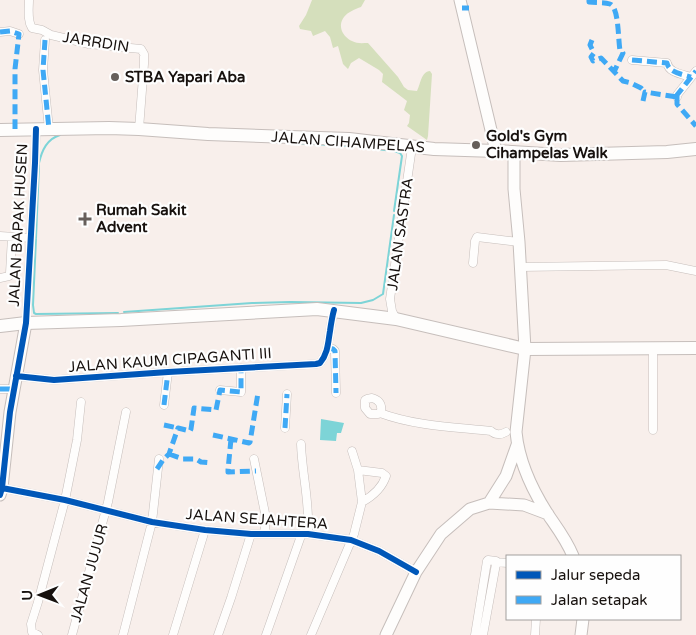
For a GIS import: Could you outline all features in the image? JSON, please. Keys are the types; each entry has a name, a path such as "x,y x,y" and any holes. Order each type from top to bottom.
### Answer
{"main road":[{"path":"464,5 496,151"},
{"name":"JALAN CIHAMPELAS","path":"0,130 139,129 208,134 350,139 412,147 534,154 576,155 696,149"},
{"path":"514,152 514,189 525,349 510,432 517,445 529,482 568,544 573,555"},
{"path":"0,326 26,323 121,320 317,308 396,320 525,349 696,348"},
{"path":"1,492 12,389 26,323"},
{"path":"489,503 506,476 517,445"},
{"path":"386,635 416,572 441,534 470,509 489,503 524,505 548,514"},
{"path":"581,635 583,620"}],"street":[{"name":"JARRDIN","path":"29,0 29,20 32,28 42,30 51,35 89,44 141,49 144,54 144,64 139,129"},
{"path":"0,32 10,31 20,34"},
{"path":"45,40 44,70 49,129"},
{"path":"632,60 667,63 671,70 693,74 677,97"},
{"name":"JALAN BAPAK HUSEN","path":"26,323 36,129"},
{"name":"JALAN SASTRA","path":"396,320 390,300 412,147"},
{"path":"0,236 30,238"},
{"path":"0,278 9,276 10,273 12,237"},
{"path":"473,263 477,237 519,242"},
{"path":"520,267 666,264 696,270"},
{"path":"334,310 328,348 335,351 336,393"},
{"name":"JALAN KAUM CIPAGANTI III","path":"16,376 54,380 316,364 320,363 324,358 328,348"},
{"path":"653,348 653,430"},
{"path":"220,390 241,392 242,368"},
{"path":"164,406 168,372"},
{"path":"0,389 12,389"},
{"path":"285,428 287,394"},
{"path":"35,632 31,624 65,500 78,440 82,402"},
{"name":"JALAN JUJUR","path":"72,635 106,510 126,412"},
{"path":"380,413 408,421 510,432"},
{"path":"266,635 309,525 301,444"},
{"path":"311,635 351,540 362,502 358,470 352,451"},
{"path":"123,635 152,522 159,459"},
{"path":"254,459 263,498 265,534"},
{"path":"358,470 382,473 386,476 377,492 362,502"},
{"name":"JALAN SEJAHTERA","path":"1,492 65,500 152,522 205,530 251,534 305,533 351,540 379,552 416,572"},
{"path":"173,635 205,530"},
{"path":"218,635 251,534"},
{"path":"475,635 487,561 506,563"},
{"path":"483,635 496,562"},
{"path":"535,635 536,620"}],"green space":[{"path":"312,0 365,0 361,7 344,17 341,24 342,31 346,37 354,42 368,43 408,90 417,91 423,76 430,71 432,74 427,140 407,126 410,115 404,110 407,101 382,82 383,74 379,70 359,58 351,63 348,69 343,64 338,46 333,48 330,37 325,31 313,36 311,31 300,29 299,26"}],"water":[{"path":"321,419 344,423 341,433 337,433 336,441 320,440"}],"waterway":[{"path":"39,163 46,146 52,139 60,135"},
{"path":"295,143 349,146"},
{"path":"376,149 394,151 402,156 394,211"},
{"path":"36,238 39,165"},
{"path":"124,312 252,303 361,303 373,300 383,294 394,215"},
{"path":"36,239 34,313 118,313"}],"marked path":[{"path":"589,0 589,2 610,4 615,11 620,50 623,53 614,72"},
{"path":"462,8 469,8"},
{"path":"0,32 10,31 19,34 15,69 15,129"},
{"path":"45,40 43,70 49,129"},
{"path":"592,40 590,45 594,53 591,57 593,61 601,58 623,81 631,83 645,92"},
{"path":"632,60 667,63 673,71 691,77"},
{"path":"677,97 696,71"},
{"path":"643,101 645,92 677,97"},
{"path":"677,97 677,104 696,126"},
{"path":"328,348 335,351 336,393"},
{"path":"157,469 169,454 178,428 190,431 194,408 216,410 220,390 241,392 241,368"},
{"path":"164,405 168,372"},
{"path":"0,389 14,389"},
{"path":"213,435 249,443 258,393"},
{"path":"285,428 287,394"},
{"path":"164,425 178,428"},
{"path":"231,439 228,472 256,471"},
{"path":"169,454 183,459 196,459 201,462 212,463"}],"cycle path":[{"path":"0,495 10,412 26,323 36,129"},
{"path":"16,376 54,380 316,364 320,363 326,352 334,310"},
{"path":"2,488 65,500 152,522 205,530 251,534 308,534 351,540 379,551 416,572"}],"place":[{"name":"STBA Yapari Aba","path":"115,77"},
{"name":"Gold's Gym Cihampelas Walk","path":"476,145"},
{"name":"Rumah Sakit Advent","path":"85,219"}]}
